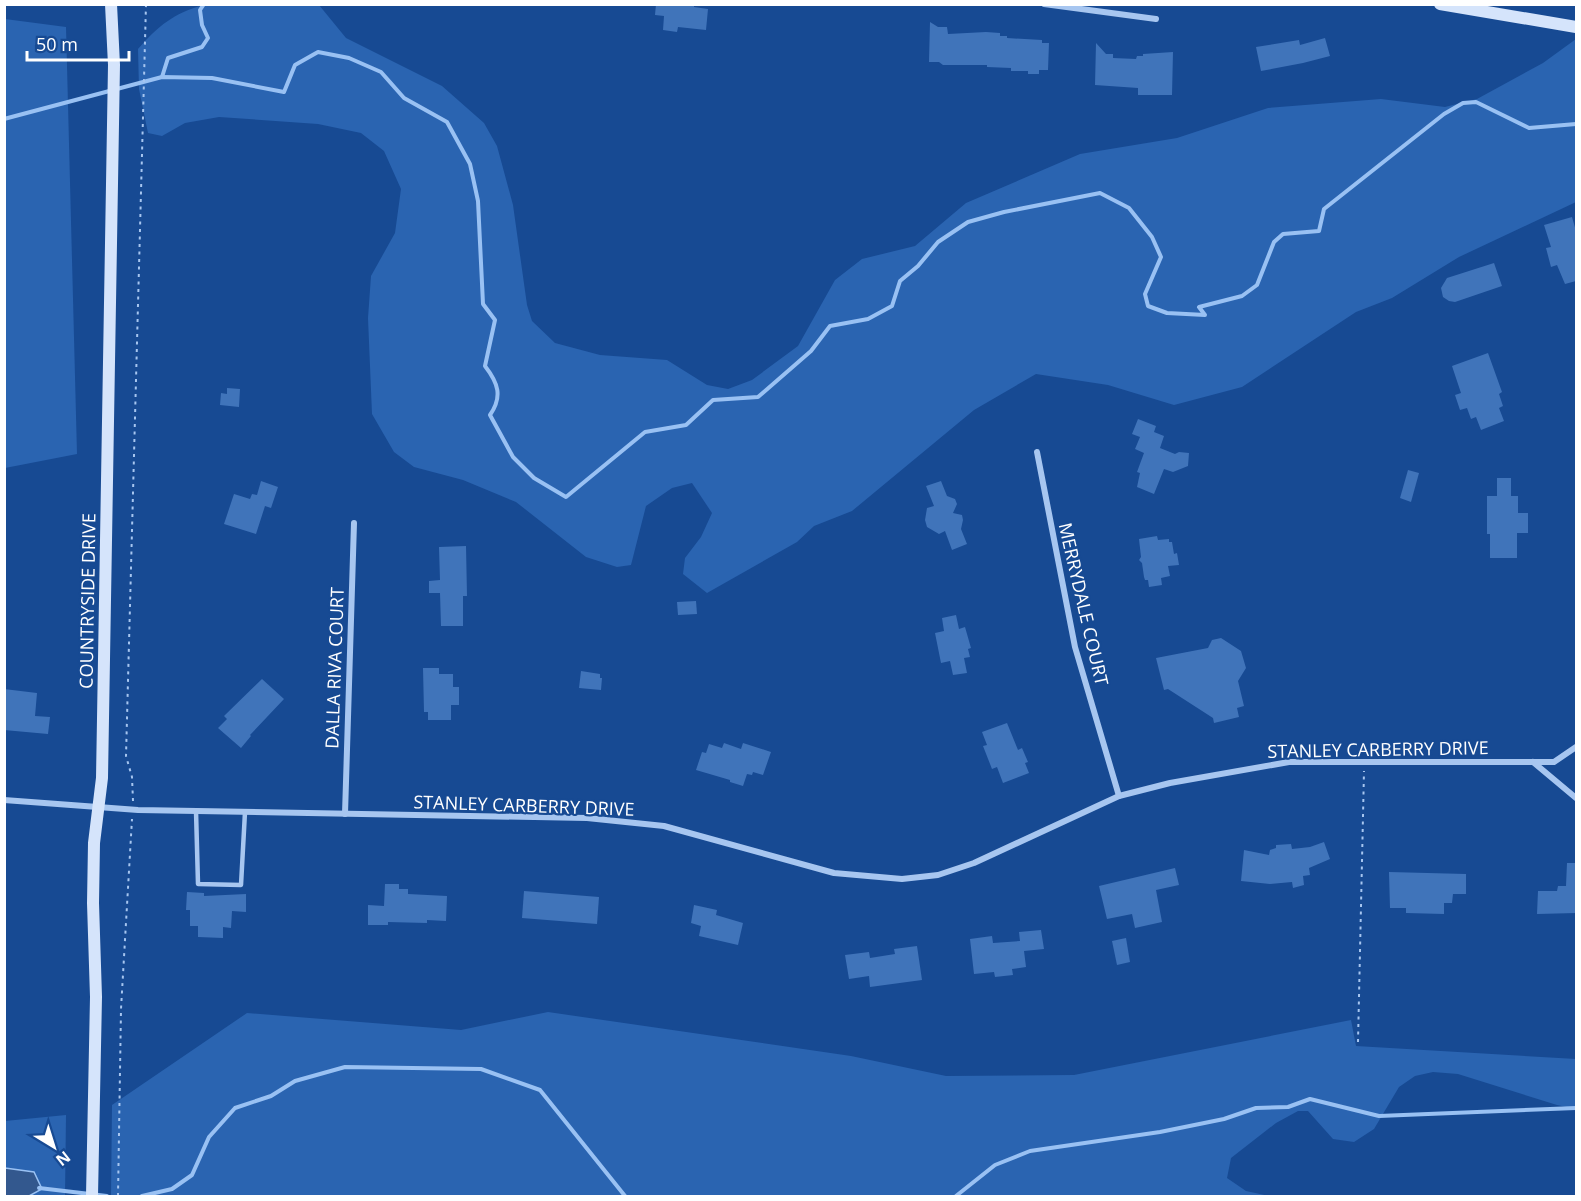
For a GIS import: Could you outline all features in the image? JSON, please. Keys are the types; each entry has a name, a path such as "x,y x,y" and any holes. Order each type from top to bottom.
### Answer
{"main road":[{"name":"COUNTRYSIDE DRIVE","path":"92,1197 96,997 94,843 102,777 114,65 111,4"},
{"path":"1440,4 1576,27"}],"street":[{"path":"1044,4 1156,19"},
{"name":"MERRYDALE COURT","path":"1037,452 1075,647 1119,796"},
{"name":"DALLA RIVA COURT","path":"345,814 354,523"},
{"name":"STANLEY CARBERRY DRIVE","path":"4,800 196,811 587,818 664,826 834,873 902,879 938,875 974,863 1119,796 1170,783 1289,762 1554,762 1576,747"},
{"path":"1533,762 1576,798"}],"lane":[{"path":"196,811 198,884 241,885 245,812"}],"path":[{"path":"133,791 131,770 126,756 146,4"},
{"path":"1358,1042 1364,762"},
{"path":"118,1197 122,994 132,828"}],"shaded area":[{"path":"203,5 319,5 346,38 442,86 484,123 497,146 513,205 527,305 532,321 555,343 600,355 667,360 707,385 728,389 752,380 798,346 835,280 862,259 915,246 966,203 1080,154 1177,138 1268,108 1381,99 1445,107 1477,99 1543,63 1576,39 1576,202 1459,257 1392,298 1356,312 1242,387 1174,405 1108,385 1036,374 974,410 852,511 814,526 797,542 707,593 683,574 685,558 701,537 712,513 692,483 672,488 646,506 631,565 617,567 586,557 516,502 463,480 414,467 394,452 372,414 368,318 371,276 395,233 401,189 384,151 361,133 318,124 219,117 185,123 162,136 148,133 139,89 138,49 167,21"},
{"path":"5,19 66,27 77,454 5,468"},
{"path":"548,1012 851,1056 946,1076 1074,1075 1351,1020 1356,1046 1576,1059 1576,1109 1458,1074 1433,1072 1415,1076 1399,1087 1374,1129 1354,1142 1333,1139 1308,1111 1298,1111 1276,1123 1231,1158 1227,1178 1246,1191 1269,1196 111,1196 112,1105 247,1013 461,1030"},
{"path":"66,1115 65,1196 5,1196 5,1121"},
{"path":"5,1168 34,1172 42,1189 29,1196 5,1196"}],"building":[{"path":"656,4 694,4 694,7 708,9 706,30 678,27 677,32 663,30 664,16 655,15"},
{"path":"930,22 938,27 947,27 948,34 986,32 1000,33 1000,36 1007,36 1007,38 1042,40 1042,43 1049,43 1048,70 1039,70 1039,74 1028,74 1028,71 1011,71 1011,68 987,67 987,65 943,65 939,62 929,62"},
{"path":"1325,38 1330,56 1261,71 1256,47 1299,40 1300,45"},
{"path":"1096,43 1106,54 1113,54 1113,58 1136,59 1137,56 1143,56 1143,54 1173,52 1172,95 1138,95 1138,88 1095,85"},
{"path":"1572,217 1576,231 1576,281 1565,284 1557,265 1551,267 1546,248 1551,247 1544,225"},
{"path":"1494,263 1502,286 1455,302 1443,297 1441,288 1447,278"},
{"path":"1488,353 1502,392 1499,394 1503,406 1499,408 1504,421 1481,430 1476,417 1471,419 1467,408 1460,410 1455,395 1461,393 1452,366"},
{"path":"227,388 240,389 239,407 220,405 221,393 227,394"},
{"path":"1138,419 1156,426 1154,432 1164,436 1160,448 1175,454 1189,453 1188,466 1173,472 1164,469 1154,494 1137,487 1140,473 1137,472 1144,453 1135,449 1140,437 1132,434"},
{"path":"1408,470 1419,473 1411,502 1400,498"},
{"path":"1497,478 1511,478 1511,496 1518,496 1518,513 1528,513 1528,533 1517,533 1517,558 1490,558 1490,534 1487,534 1487,496 1497,496"},
{"path":"261,481 278,487 271,508 265,506 256,534 224,524 234,494 250,499 252,494 257,495"},
{"path":"941,481 947,496 955,499 957,504 953,513 962,515 961,529 967,544 952,550 945,531 939,534 927,527 925,520 927,508 934,506 926,486"},
{"path":"1157,536 1158,540 1169,539 1169,542 1172,542 1179,565 1168,566 1170,576 1161,578 1162,585 1149,587 1139,560 1141,557 1139,539"},
{"path":"466,546 467,596 463,596 463,626 441,626 440,593 429,593 429,581 440,580 439,547"},
{"path":"696,601 697,614 678,615 677,602"},
{"path":"956,615 959,629 965,627 971,648 968,649 970,657 964,658 967,673 953,675 950,661 941,663 935,633 944,631 942,618"},
{"path":"1221,638 1241,651 1246,668 1238,681 1244,706 1237,708 1239,717 1214,723 1213,718 1168,689 1164,690 1156,658 1208,648 1212,640"},
{"path":"423,668 439,668 439,674 453,674 453,687 459,687 459,705 451,705 451,720 428,720 428,712 424,712"},
{"path":"581,671 600,674 601,690 579,688"},
{"path":"262,679 284,699 250,735 241,748 218,728 227,719 224,716"},
{"path":"4,689 37,693 35,716 50,717 48,734 4,730"},
{"path":"1007,723 1018,750 1022,748 1028,762 1025,763 1029,773 1003,783 997,767 992,769 983,746 987,745 982,732"},
{"path":"724,743 741,749 743,743 771,752 763,775 753,772 752,775 747,774 743,786 696,770 702,752 706,753 709,744 722,748"},
{"path":"1324,842 1330,859 1309,868 1310,875 1303,876 1304,885 1293,888 1292,882 1270,884 1241,881 1244,850 1269,855 1270,850 1276,848 1276,845 1291,844 1292,849 1310,847"},
{"path":"1567,863 1576,863 1576,913 1537,914 1538,891 1557,891 1558,886 1566,886"},
{"path":"1175,868 1179,885 1156,890 1162,922 1135,928 1132,914 1107,919 1099,886"},
{"path":"1389,872 1466,874 1466,894 1453,894 1452,903 1444,903 1444,914 1406,913 1406,908 1390,908"},
{"path":"385,884 399,884 399,889 408,889 408,894 447,896 446,921 388,922 388,925 368,925 368,905 384,906"},
{"path":"524,891 599,897 597,924 522,918"},
{"path":"187,892 204,893 204,896 246,894 246,912 232,911 231,928 223,927 223,938 198,937 198,926 190,926 190,910 186,910"},
{"path":"694,905 717,910 716,915 743,923 738,945 699,936 701,926 691,923"},
{"path":"1041,930 1044,949 1024,951 1026,967 1012,969 1013,975 995,977 994,972 974,974 970,939 992,936 993,943 1020,941 1019,932"},
{"path":"1126,938 1130,962 1117,965 1112,941"},
{"path":"917,946 922,980 870,987 869,976 849,979 845,955 869,952 870,958 895,954 894,949"}],"waterway":[{"path":"162,77 168,58 202,47 208,38 202,25 200,10 204,4"},
{"path":"4,119 162,77 212,78 284,92 295,65 318,52 349,58 381,72 404,98 447,122 470,164 478,201 483,304 495,320 485,366 496,384 498,396 490,415 513,457 534,478 566,497 645,432 686,425 713,400 758,397 811,351 830,326 868,319 892,306 900,281 918,266 938,242 968,222 1004,212 1100,193 1129,208 1152,237 1161,257 1145,294 1148,306 1167,313 1205,315 1199,307 1242,296 1257,285 1274,242 1283,234 1319,231 1324,209 1444,114 1463,103 1476,102 1529,128 1576,124"},
{"path":"142,1196 172,1189 192,1175 209,1137 235,1108 271,1096 295,1081 345,1067 481,1069 540,1090 625,1196"},
{"path":"956,1196 995,1165 1030,1151 1160,1132 1224,1119 1256,1108 1288,1107 1310,1099 1379,1116 1576,1108"},
{"path":"39,1188 107,1196"}]}
